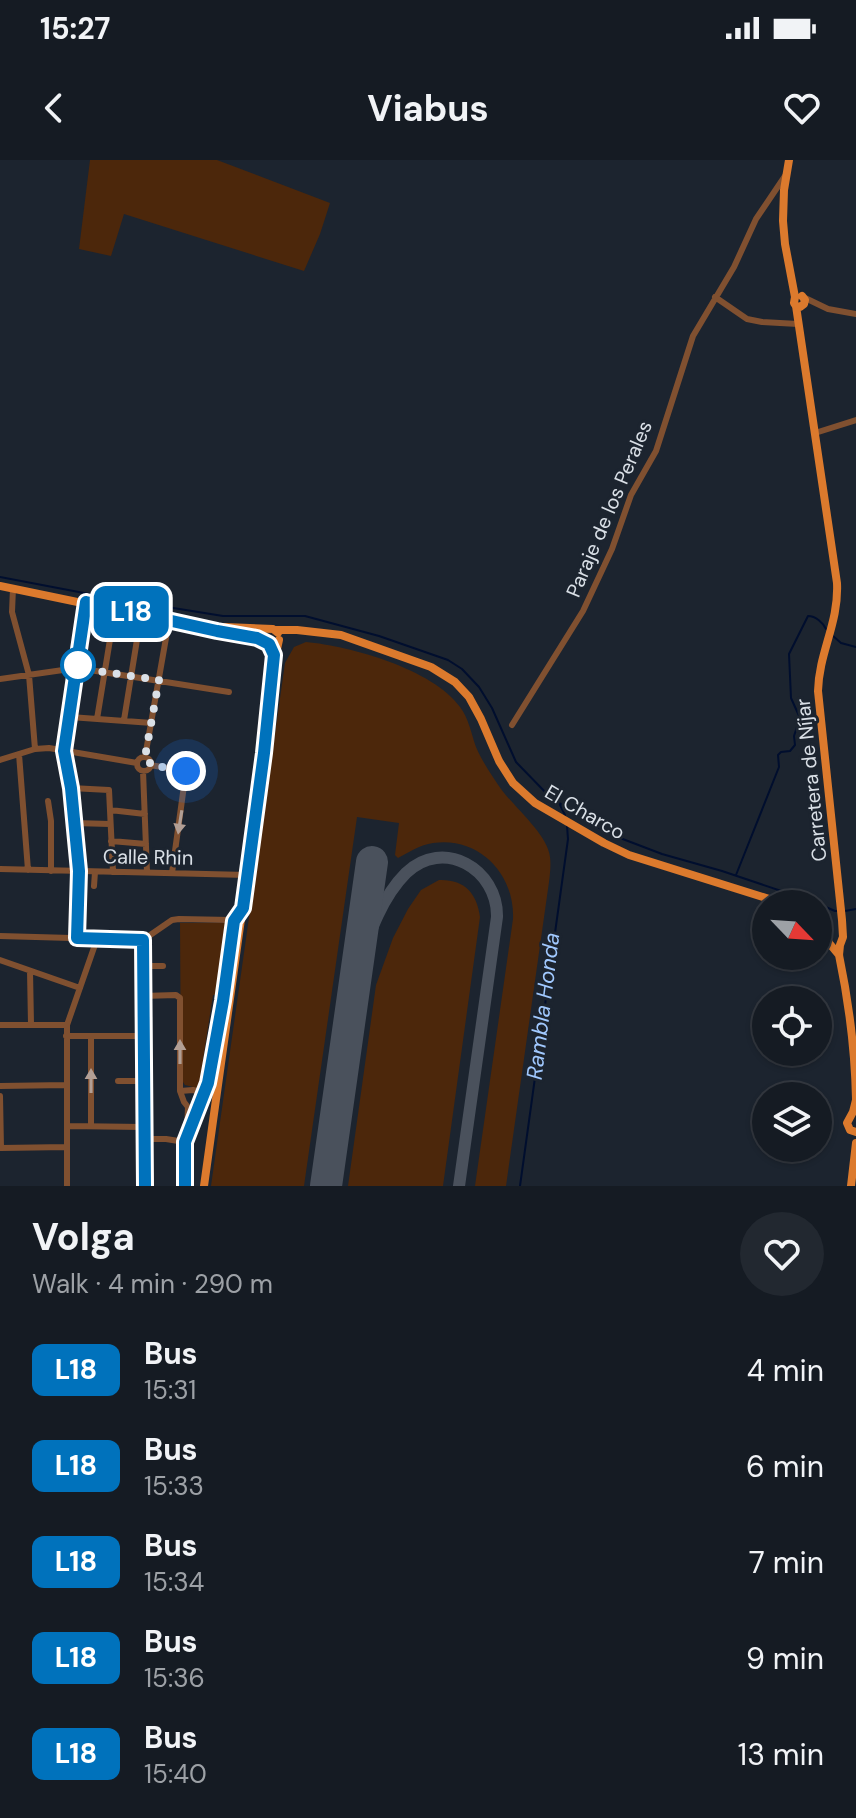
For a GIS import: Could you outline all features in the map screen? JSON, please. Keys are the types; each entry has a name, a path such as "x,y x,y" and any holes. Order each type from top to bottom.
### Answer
{"main road":[{"name":"Carretera de Níjar","path":"789,160 783,221 792,284 802,301 798,324 837,583 837,610 824,652 818,691 842,920 834,936"},
{"path":"0,586 250,636 267,643"},
{"path":"197,626 276,634"},
{"name":"El Charco","path":"276,634 291,630 341,635 431,667 455,682 469,697 499,761 513,783 535,803 629,855 752,894"},
{"path":"274,663 265,634 276,634"},
{"path":"204,1186 237,922 243,908 276,634"},
{"path":"834,936 851,1016 854,1051 856,1100 853,1116 847,1123 853,1131 856,1145 851,1186"}],"street":[{"name":"Paraje de los Perales","path":"512,725 589,599 612,549 631,495 656,451 689,344 734,267 756,219 787,173"},
{"path":"715,297 747,319 798,324"},
{"path":"802,301 856,314"},
{"path":"815,433 856,420"},
{"path":"13,588 12,612 29,675 35,749"},
{"path":"77,938 79,871 64,751 86,602"},
{"path":"97,719 115,609"},
{"path":"124,720 141,615"},
{"path":"145,757 169,621"},
{"path":"0,679 77,668 229,692"},
{"path":"70,717 152,723"},
{"path":"0,760 35,749 137,763"},
{"path":"19,754 28,870"},
{"path":"137,763 145,757"},
{"path":"145,757 150,765"},
{"path":"137,763 143,771 147,872"},
{"path":"143,771 150,765"},
{"path":"150,765 186,771 172,873"},
{"path":"71,788 109,790 113,872"},
{"path":"48,801 51,871"},
{"path":"110,810 145,814"},
{"path":"74,823 110,824"},
{"path":"111,841 146,844"},
{"name":"Calle Rhin","path":"0,869 247,875"},
{"path":"94,886 95,872"},
{"path":"0,936 143,940 172,920 237,922 208,1083 185,1142"},
{"path":"67,1186 67,1025 97,939"},
{"path":"143,940 145,1186"},
{"path":"0,960 80,988"},
{"path":"143,966 163,966"},
{"path":"30,971 31,1024"},
{"path":"143,996 179,996 180,1091 188,1107 185,1186"},
{"path":"0,1025 67,1025"},
{"path":"66,1036 143,1036"},
{"path":"91,1036 91,1126"},
{"path":"118,1081 143,1081"},
{"path":"0,1086 66,1085"},
{"path":"180,1091 204,1093"},
{"path":"0,1096 1,1148 67,1147"},
{"path":"188,1107 199,1108"},
{"path":"67,1126 143,1127"},
{"path":"144,1139 185,1142"}],"shaded area":[{"path":"90,160 217,160 330,203 304,271 124,214 111,256 79,249"},
{"path":"306,642 367,654 411,671 447,693 468,721 476,747 491,774 548,848 549,882 506,1186 475,1186 513,919 508,887 501,873 479,852 450,842 419,847 398,858 395,855 399,823 357,817 304,1186 211,1186 285,663 294,647"},
{"path":"439,880 456,882 468,889 476,901 480,917 443,1186 348,1186 376,985 393,938 408,909 421,890"},
{"path":"180,923 225,923 230,928 219,995 213,995 203,1060 203,1084 197,1088 185,1085 181,1079"}],"waterway":[{"path":"0,577 223,616 305,616 379,636 448,660 462,669 479,687 516,762 550,797 607,833 839,911"},
{"path":"736,875 779,767 778,755 790,751 795,745 794,736 800,718 791,698 789,654 808,616 819,620 826,629"},
{"path":"833,636 841,643 856,647"},
{"name":"Rambla Honda","path":"559,803 565,815"},
{"name":"Rambla Honda","path":"520,1186 568,839 567,826"},
{"path":"845,911 856,909"}],"taxiway":[{"path":"356,972 389,895 406,873 421,863 436,858 451,858 478,872 488,885 495,900 497,917 459,1186"}],"runway":[{"path":"326,1186 372,862"}],"bus line":[{"name":"L18","path":"145,1186 143,940 77,938 79,871 64,751 86,602 257,638 269,644 274,655 243,908 234,921 208,1083 185,1142 185,1186"}],"route":[{"path":"78,665 77,668 159,680 145,757 150,765 186,771"}]}
